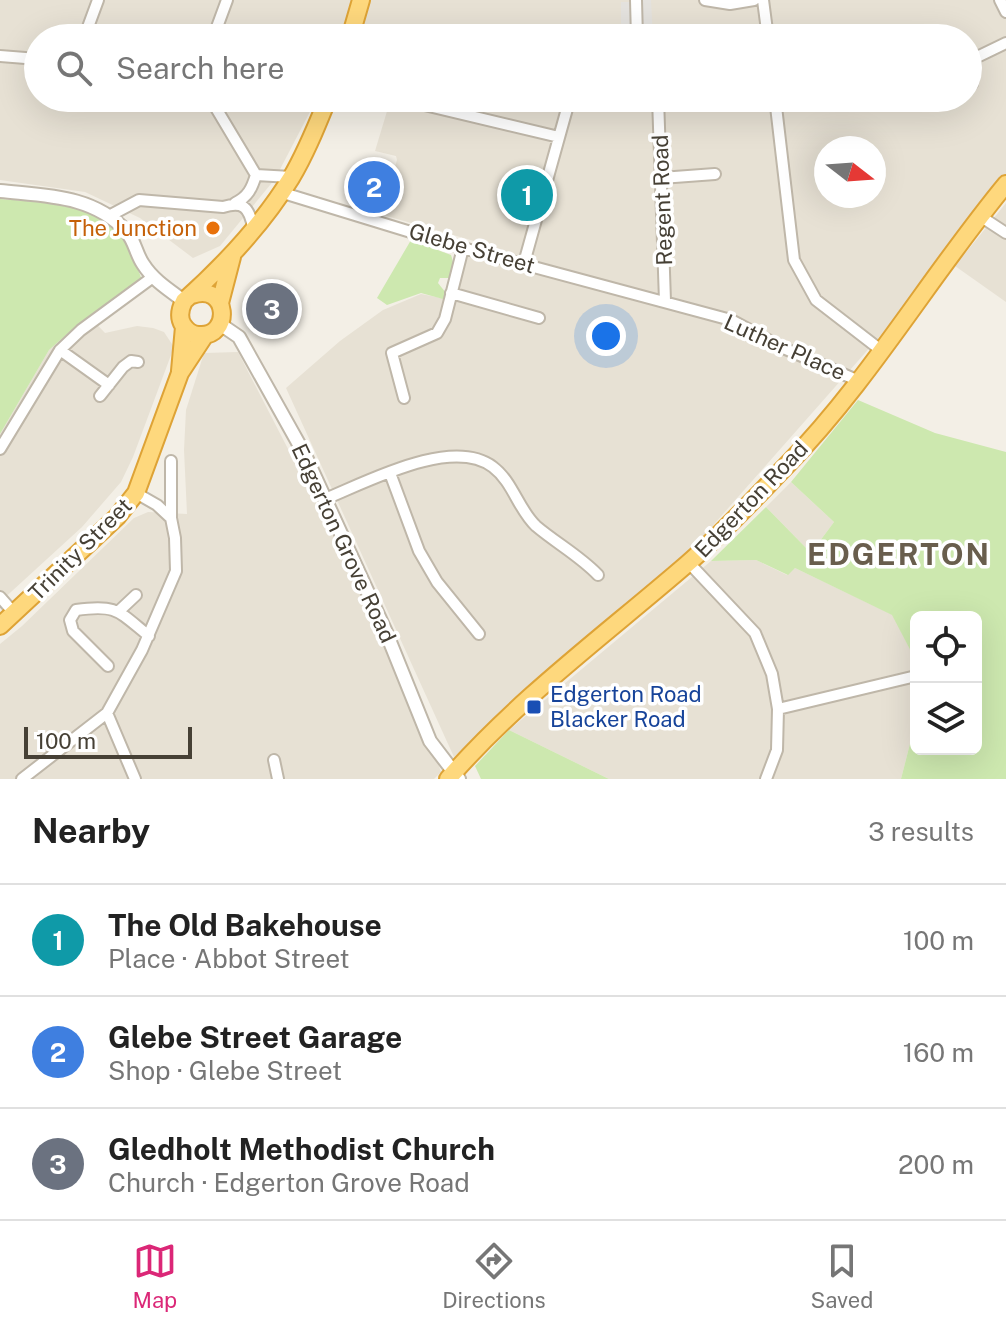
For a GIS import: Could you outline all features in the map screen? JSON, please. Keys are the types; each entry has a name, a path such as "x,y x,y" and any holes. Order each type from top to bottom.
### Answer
{"highway":[{"path":"354,24 361,0"},
{"path":"232,256 220,303 220,324 205,335 193,334 184,327 180,314 188,298 232,256 291,177 321,112"},
{"name":"Edgerton Road","path":"453,777 481,742 689,563 789,463 859,381 1006,184"},
{"path":"188,298 204,293 220,303"},
{"name":"Trinity Street","path":"180,373 184,327"},
{"name":"Trinity Street","path":"0,626 117,517 136,493 180,373 205,335"}],"street":[{"path":"89,24 98,0"},
{"path":"218,24 227,0"},
{"path":"636,0 637,24"},
{"path":"705,0 730,4 754,0"},
{"path":"763,0 766,24"},
{"path":"1000,0 1006,12"},
{"path":"982,55 1006,43"},
{"path":"0,56 24,58"},
{"path":"109,216 139,200 223,207 244,199 256,175 218,112"},
{"path":"454,112 559,137"},
{"path":"524,263 566,112"},
{"name":"Regent Road","path":"659,112 665,301"},
{"path":"777,112 797,269 816,300 882,351"},
{"path":"661,178 715,174"},
{"path":"256,175 291,177"},
{"path":"0,191 66,198 90,204 127,232 153,277 188,298"},
{"name":"Glebe Street","path":"280,192 463,248 665,301"},
{"path":"235,203 245,207 251,215 253,227"},
{"path":"980,216 1006,233"},
{"path":"404,398 392,353 437,333 445,319 463,248"},
{"path":"0,449 60,350 81,330 153,277"},
{"path":"451,293 539,318"},
{"name":"Luther Place","path":"665,301 731,320 781,347 859,381"},
{"name":"Edgerton Grove Road","path":"220,324 239,337 305,455 386,632 430,741 453,777"},
{"path":"60,350 109,385"},
{"path":"100,396 123,367 131,361 138,362"},
{"path":"325,499 430,459 471,458 491,465 506,479 522,510 535,525 598,575"},
{"path":"22,779 107,713 149,636 176,571 171,518 171,461"},
{"path":"390,473 419,551 437,582 479,634"},
{"path":"136,493 157,505 171,518"},
{"path":"689,563 755,633 772,674 778,709 777,750 766,779"},
{"path":"119,611 136,595"},
{"path":"0,597 14,613"},
{"path":"108,666 73,631 70,620 76,610 107,607 119,611 149,636"},
{"path":"778,709 910,677"},
{"path":"107,713 135,779"},
{"path":"274,760 278,779"}],"shaded area":[{"path":"0,0 1006,0 1006,178 880,336 678,565 454,757 286,388 340,341 383,310 421,294 452,300 474,241 376,213 385,171 393,173 397,160 396,156 375,151 387,112 982,112 982,24 24,24 24,112 310,112 275,179 220,246 193,258 140,218 85,192 0,180"},
{"path":"641,0 651,0 652,24 642,24"},
{"path":"621,2 636,2 637,24 621,24"},
{"path":"1006,203 1006,302 955,266"},
{"path":"89,316 105,333 137,326 164,332 174,347 121,482 82,527 0,602 0,434 49,350"},
{"path":"238,352 334,538 402,658 441,772 434,779 0,779 0,644 134,518 148,512 187,514 186,410 204,353"},
{"path":"791,482 834,522 811,553 766,507"},
{"path":"756,560 787,575 795,568 893,615 910,649 910,744 901,779 609,779 509,730 711,561"}],"green space":[{"path":"0,199 64,206 95,216 123,239 142,280 82,321 49,350 0,434"},
{"path":"411,240 451,255 452,272 449,278 440,278 438,283 446,293 443,299 421,293 387,305 377,298"},
{"path":"858,400 935,433 1006,452 1006,779 901,779 910,744 910,755 982,755 982,611 910,611 910,650 892,615 795,568 788,575 756,560 711,561 766,507 811,553 834,522 791,482"},
{"path":"509,730 609,779 481,779 475,766"}],"place":[{"name":"Glebe Street Garage","path":"374,187"},
{"name":"The Old Bakehouse","path":"527,195"},
{"name":"The Junction","path":"213,228"},
{"name":"Gledholt Methodist Church","path":"272,309"},
{"name":"Edgerton Road Blacker Road","path":"534,707"}],"district":[{"name":"EDGERTON","path":"899,554"}]}
